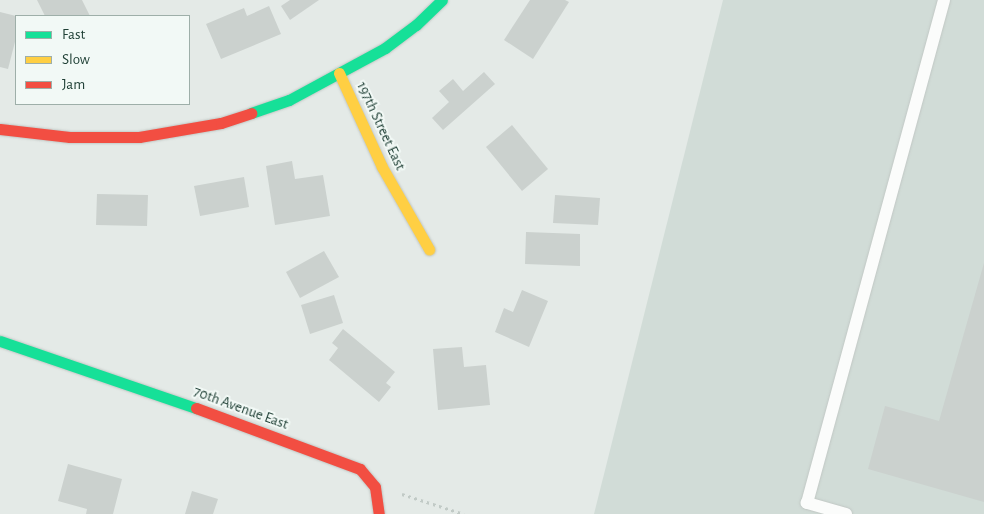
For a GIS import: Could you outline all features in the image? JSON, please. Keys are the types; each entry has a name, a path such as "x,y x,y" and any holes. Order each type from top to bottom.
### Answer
{"street":[{"name":"197th Street East","path":"429,249 382,167 339,73 385,48 416,25 442,0"},
{"path":"0,129 70,137 139,137 167,133 221,123 289,100 339,73"},
{"name":"70th Avenue East","path":"0,341 209,412 342,461 360,469 375,487"},
{"path":"375,487 378,514"}],"lane":[{"path":"846,514 807,503 944,0"}],"path":[{"path":"375,487 430,502 464,514"}],"shaded area":[{"path":"723,0 984,0 984,514 594,514"}],"building":[{"path":"37,0 82,0 90,15 44,15"},
{"path":"290,0 319,0 290,20 281,6"},
{"path":"530,0 565,0 569,2 533,59 504,40"},
{"path":"269,6 281,34 221,59 206,24 244,8 247,16"},
{"path":"0,12 15,16 15,42 8,69 0,67"},
{"path":"484,72 495,84 443,130 432,118 449,102 439,91 453,79 463,91"},
{"path":"512,125 548,169 522,191 486,147"},
{"path":"292,161 295,179 323,175 330,216 275,225 266,166"},
{"path":"244,177 249,207 200,216 194,186"},
{"path":"97,194 148,195 147,226 96,225"},
{"path":"555,195 600,198 598,225 553,223"},
{"path":"526,232 580,234 580,266 525,264"},
{"path":"324,251 339,277 300,298 286,272"},
{"path":"984,263 984,502 868,469 885,406 939,421"},
{"path":"522,290 548,301 529,347 495,332 504,308 513,312"},
{"path":"334,295 343,323 310,334 301,305"},
{"path":"343,329 395,372 386,383 391,387 379,402 329,360 338,348 332,343"},
{"path":"462,347 464,367 486,365 490,405 438,410 433,349"},
{"path":"68,464 122,479 113,514 86,514 87,509 58,501"},
{"path":"192,491 218,499 213,514 185,514"}],"traffic: fast":[{"path":"251,113 289,100 385,48 416,25 442,0"},
{"path":"0,341 196,408"}],"traffic: slow":[{"path":"339,73 382,167 429,249"}],"traffic: jam":[{"path":"0,129 70,137 139,137 221,123 251,113"},
{"path":"196,408 360,469 375,487 379,514"}]}
